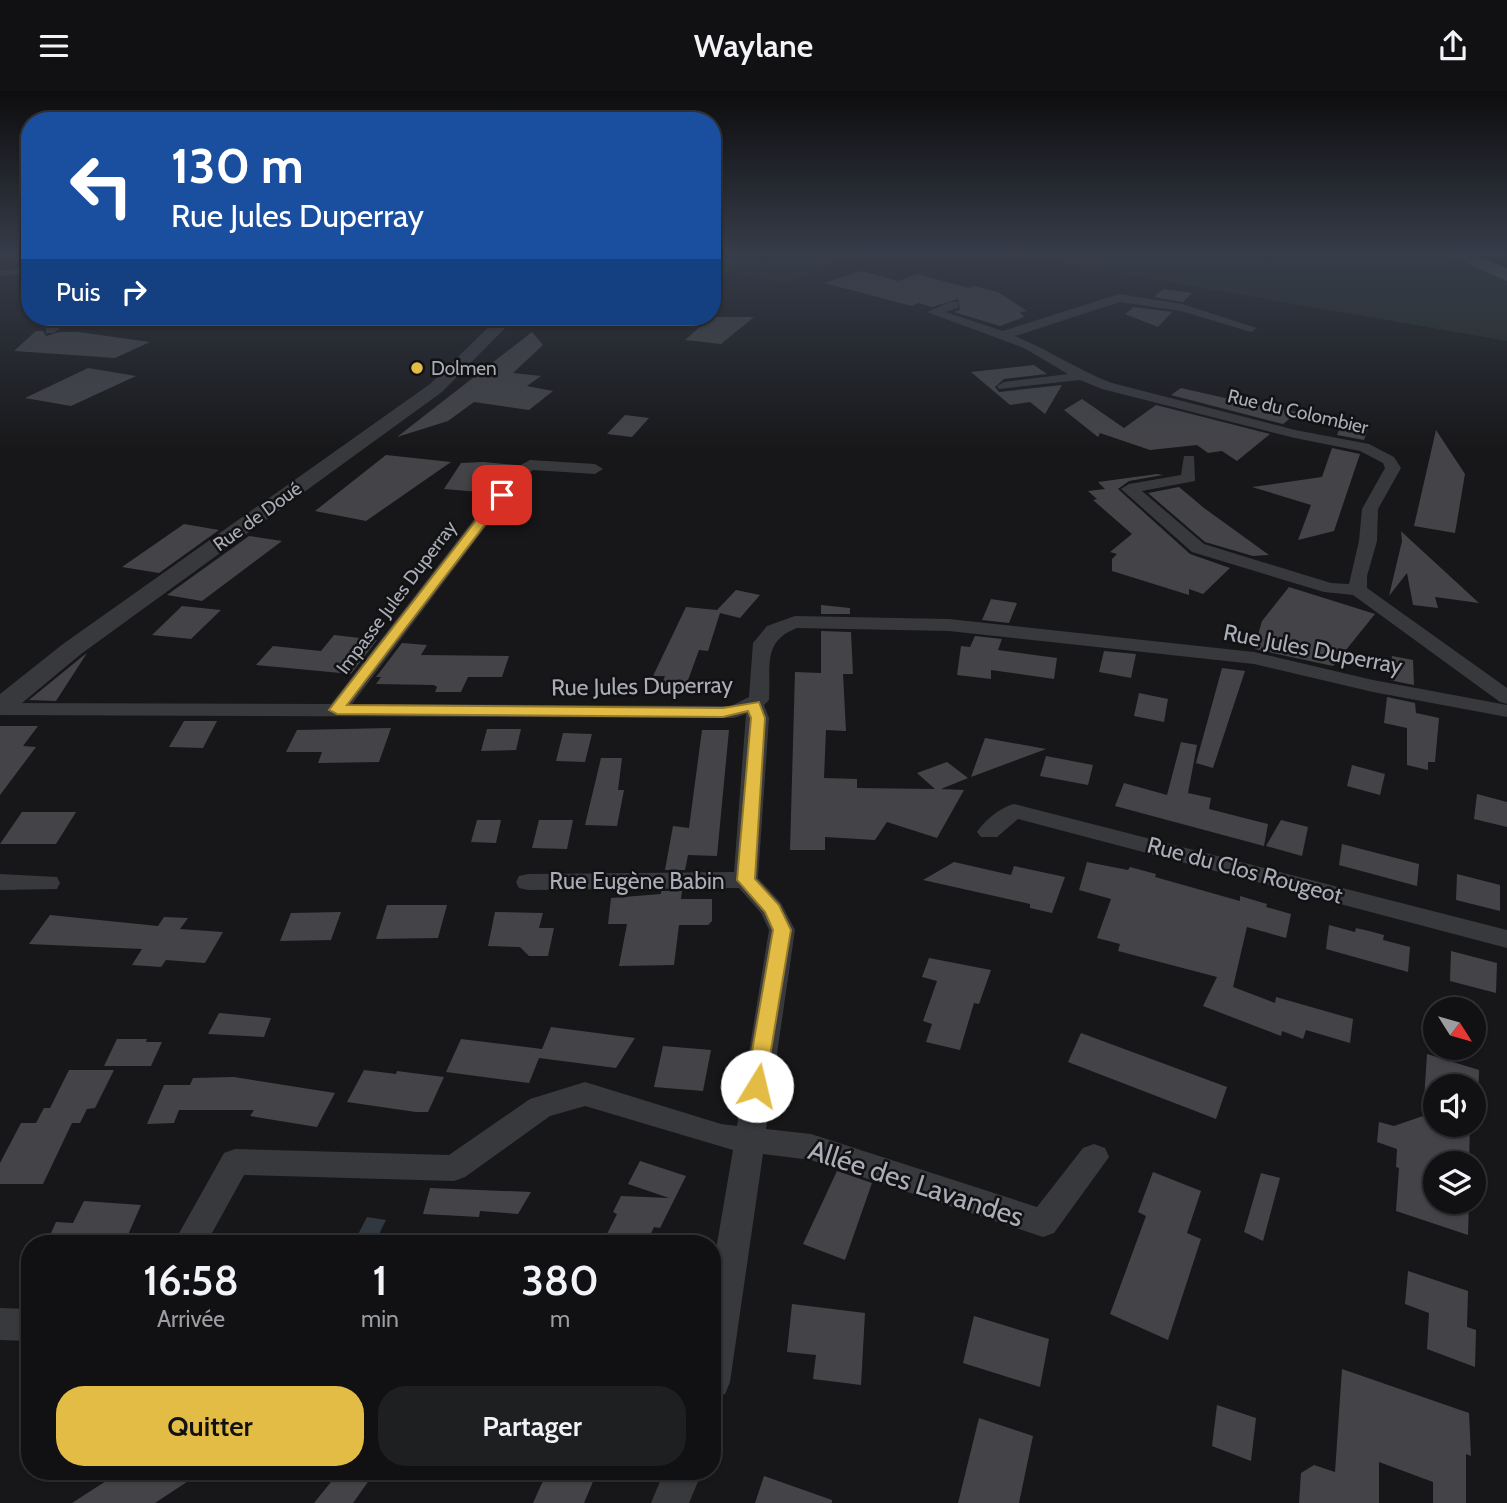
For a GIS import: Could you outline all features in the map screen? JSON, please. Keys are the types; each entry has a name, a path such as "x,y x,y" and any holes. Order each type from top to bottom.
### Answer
{"street":[{"path":"954,319 1042,351 1081,376"},
{"path":"1004,335 1052,319"},
{"path":"1220,319 1251,328"},
{"path":"50,330 55,326"},
{"name":"Rue de Doué","path":"0,708 72,649 436,387 499,326"},
{"name":"Rue du Colombier","path":"1004,386 1081,376 1107,386 1364,447 1389,460 1393,468 1390,477 1370,509 1368,541 1358,576 1358,590"},
{"path":"1189,459 1189,478 1129,489 1198,548 1330,588 1358,590 1507,698"},
{"name":"Impasse Jules Duperray","path":"337,710 518,473 530,465 595,469"},
{"name":"Rue Jules Duperray","path":"0,708 723,712 754,705 762,694 763,643 774,630 785,624 809,621 949,625 1254,658 1373,686 1507,711"},
{"path":"721,1321 782,930 772,909 746,880 758,718 754,705"},
{"name":"Rue du Clos Rougeot","path":"989,832 1014,811 1507,939"},
{"name":"Rue Eugène Babin","path":"528,882 746,880"},
{"path":"0,882 48,883"},
{"path":"194,1235 235,1162 454,1168 541,1107 585,1094 721,1136 748,1138"},
{"name":"Allée des Lavandes","path":"748,1138 811,1147 1042,1223 1094,1157"},
{"path":"0,1324 21,1325"},
{"path":"670,1503 680,1480"}],"shaded area":[{"path":"1380,319 1507,319 1507,341"},
{"path":"367,1217 386,1220 378,1235 358,1235"}],"building":[{"path":"721,319 752,319 721,344 685,340 701,326 721,326"},
{"path":"977,319 1019,319 1000,326"},
{"path":"1137,319 1166,319 1158,327"},
{"path":"36,331 43,331 46,336 60,332 78,332 150,342 115,358 14,351"},
{"path":"532,332 543,345 513,373 541,376 527,386 553,391 529,410 474,402 448,421 397,437"},
{"path":"1034,365 1047,374 1004,379 995,387 999,392 1062,385 1045,414 1030,402 1010,405 971,372"},
{"path":"88,368 136,376 71,406 25,398"},
{"path":"1181,388 1298,412 1283,424 1171,395"},
{"path":"1082,399 1124,428 1156,405 1270,434 1237,461 1222,451 1208,453 1197,445 1150,450 1100,433 1098,437 1064,410"},
{"path":"625,415 649,418 632,437 607,434"},
{"path":"1343,420 1369,425 1364,440 1337,435"},
{"path":"1436,430 1465,474 1455,533 1414,526"},
{"path":"1332,448 1360,454 1334,531 1298,540 1311,505 1252,487 1322,477"},
{"path":"386,455 451,462 366,521 315,511"},
{"path":"461,463 516,465 491,493 444,489"},
{"path":"1163,475 1129,481 1118,489 1190,554 1230,568 1203,594 1189,589 1189,595 1112,571 1112,559 1117,554 1110,552 1132,534 1093,500 1097,499 1088,491 1105,489 1098,482"},
{"path":"1179,487 1269,555 1253,556 1205,542 1148,493"},
{"path":"184,524 219,530 159,573 122,567"},
{"path":"1401,531 1479,603 1435,597 1438,608 1413,605 1407,573 1389,596 1402,541"},
{"path":"249,536 282,541 202,601 167,595"},
{"path":"1289,587 1375,614 1333,666 1254,649 1262,621"},
{"path":"736,590 760,595 740,618 720,613 708,651 699,650 683,694 659,692 665,676 653,676 686,607 717,610"},
{"path":"991,599 1017,603 1009,623 982,620"},
{"path":"821,605 850,608 850,614 821,614"},
{"path":"182,606 221,610 191,639 152,635"},
{"path":"821,631 851,632 853,674 843,674 846,731 826,730 824,778 857,779 857,788 935,789 917,773 947,762 968,778 941,789 964,790 937,838 887,822 875,840 825,837 825,850 790,850 795,672 821,673"},
{"path":"334,635 377,640 351,674 256,665 273,646 321,651"},
{"path":"975,636 1002,639 998,650 1057,658 1054,679 991,670 991,679 957,675 961,646 970,647"},
{"path":"402,643 427,645 421,655 509,656 502,677 468,677 461,692 435,692 437,687 434,685 376,684 381,677 376,677"},
{"path":"1104,651 1136,654 1131,678 1099,672"},
{"path":"87,653 56,701 29,700 83,656"},
{"path":"1392,656 1413,660 1414,685 1389,680"},
{"path":"1222,668 1245,671 1213,768 1196,763"},
{"path":"1139,693 1168,699 1164,722 1134,716"},
{"path":"1387,697 1415,703 1416,713 1439,718 1435,762 1428,762 1428,770 1407,765 1407,728 1384,723"},
{"path":"184,721 217,721 203,748 169,747"},
{"path":"0,726 38,726 23,746 36,747 0,795"},
{"path":"391,728 379,762 318,763 322,752 286,752 297,730"},
{"path":"487,729 521,729 516,750 481,751"},
{"path":"702,730 729,730 717,856 688,855 685,870 665,870 673,826 689,828"},
{"path":"563,733 592,734 585,762 556,761"},
{"path":"985,738 1046,749 971,777"},
{"path":"1181,742 1197,745 1188,793 1211,798 1209,809 1268,824 1264,846 1115,806 1124,783 1167,795"},
{"path":"1046,756 1093,765 1088,785 1040,776"},
{"path":"601,758 622,758 618,790 624,790 617,826 585,825"},
{"path":"1352,765 1385,774 1380,795 1347,786"},
{"path":"1477,794 1507,802 1507,827 1474,819"},
{"path":"22,812 76,812 56,844 0,844"},
{"path":"477,820 501,820 496,843 471,842"},
{"path":"539,820 573,820 567,849 532,848"},
{"path":"1281,820 1308,827 1302,856 1266,846"},
{"path":"1342,844 1419,864 1417,886 1339,865"},
{"path":"954,862 1011,875 1014,866 1065,877 1052,913 1030,908 1030,904 923,880"},
{"path":"1087,862 1128,870 1130,867 1156,874 1155,877 1240,901 1240,896 1291,914 1286,938 1247,927 1233,987 1275,1003 1276,997 1353,1019 1350,1043 1306,1030 1303,1039 1282,1031 1281,1036 1203,1006 1217,977 1118,951 1120,944 1097,938 1111,899 1079,890"},
{"path":"1457,874 1500,885 1500,911 1456,900"},
{"path":"661,891 682,891 681,899 712,899 712,921 708,925 679,925 674,965 619,966 627,924 608,924 611,898 661,894"},
{"path":"387,905 447,905 438,938 376,939"},
{"path":"341,912 331,940 280,941 291,913"},
{"path":"495,912 543,913 539,928 554,928 548,956 529,956 520,947 488,946"},
{"path":"50,915 158,926 164,917 188,918 180,929 223,932 205,963 166,960 161,967 132,965 142,949 29,944"},
{"path":"1329,925 1355,932 1356,928 1384,935 1383,940 1410,947 1408,972 1326,949"},
{"path":"1451,951 1497,963 1496,993 1450,981"},
{"path":"929,958 991,970 979,1004 974,1003 960,1050 926,1042 932,1024 923,1021 937,981 922,977"},
{"path":"219,1013 271,1018 264,1037 208,1034"},
{"path":"551,1027 635,1038 616,1068 539,1058 529,1083 446,1072 461,1039 542,1049"},
{"path":"1081,1033 1227,1087 1216,1119 1068,1062"},
{"path":"117,1039 162,1042 151,1066 104,1066"},
{"path":"663,1046 711,1050 703,1091 654,1087"},
{"path":"1427,1061 1450,1061 1479,1070 1479,1074 1426,1074"},
{"path":"69,1070 114,1070 95,1108 87,1109 80,1123 72,1123 43,1184 0,1184 0,1163 21,1123 36,1123 44,1108 50,1108"},
{"path":"364,1070 444,1077 428,1112 416,1112 347,1102"},
{"path":"234,1077 335,1093 317,1127 250,1116 254,1110 179,1110 174,1123 147,1124 164,1085 190,1085 193,1078"},
{"path":"1423,1116 1423,1137 1470,1137 1469,1151 1423,1151 1423,1214 1469,1214 1468,1235 1396,1211 1399,1168 1396,1167 1397,1149 1377,1142 1379,1122 1394,1126"},
{"path":"640,1161 686,1176 660,1228 654,1227 650,1235 607,1234 617,1214 613,1212 621,1196 669,1198 628,1184"},
{"path":"837,1171 872,1183 845,1260 803,1244"},
{"path":"1153,1172 1201,1191 1187,1233 1201,1239 1168,1340 1110,1314 1146,1216 1138,1212"},
{"path":"1261,1173 1280,1178 1263,1241 1244,1232"},
{"path":"430,1188 531,1192 518,1214 480,1211 479,1217 423,1214"},
{"path":"84,1201 141,1205 128,1235 50,1235 56,1222 73,1223"},
{"path":"1408,1271 1468,1291 1467,1327 1476,1330 1475,1367 1427,1349 1429,1313 1405,1304"},
{"path":"792,1304 865,1313 861,1385 813,1379 816,1355 787,1352"},
{"path":"974,1316 1049,1339 1040,1387 963,1363"},
{"path":"1342,1369 1469,1413 1471,1456 1466,1454 1466,1503 1433,1503 1433,1482 1379,1462 1379,1503 1299,1503 1301,1473 1314,1465 1335,1472"},
{"path":"1217,1405 1256,1418 1251,1461 1212,1446"},
{"path":"979,1418 1033,1436 1019,1503 958,1503"},
{"path":"764,1476 832,1500 832,1503 755,1503"},
{"path":"108,1480 190,1480 155,1503 72,1503"},
{"path":"333,1480 369,1480 353,1503 314,1503"},
{"path":"543,1480 594,1480 584,1503 533,1503"}],"place":[{"name":"Dolmen","path":"417,368"}],"route":[{"path":"502,495 337,710 734,712 754,705 758,718 746,880 772,909 782,930 757,1086"}]}
